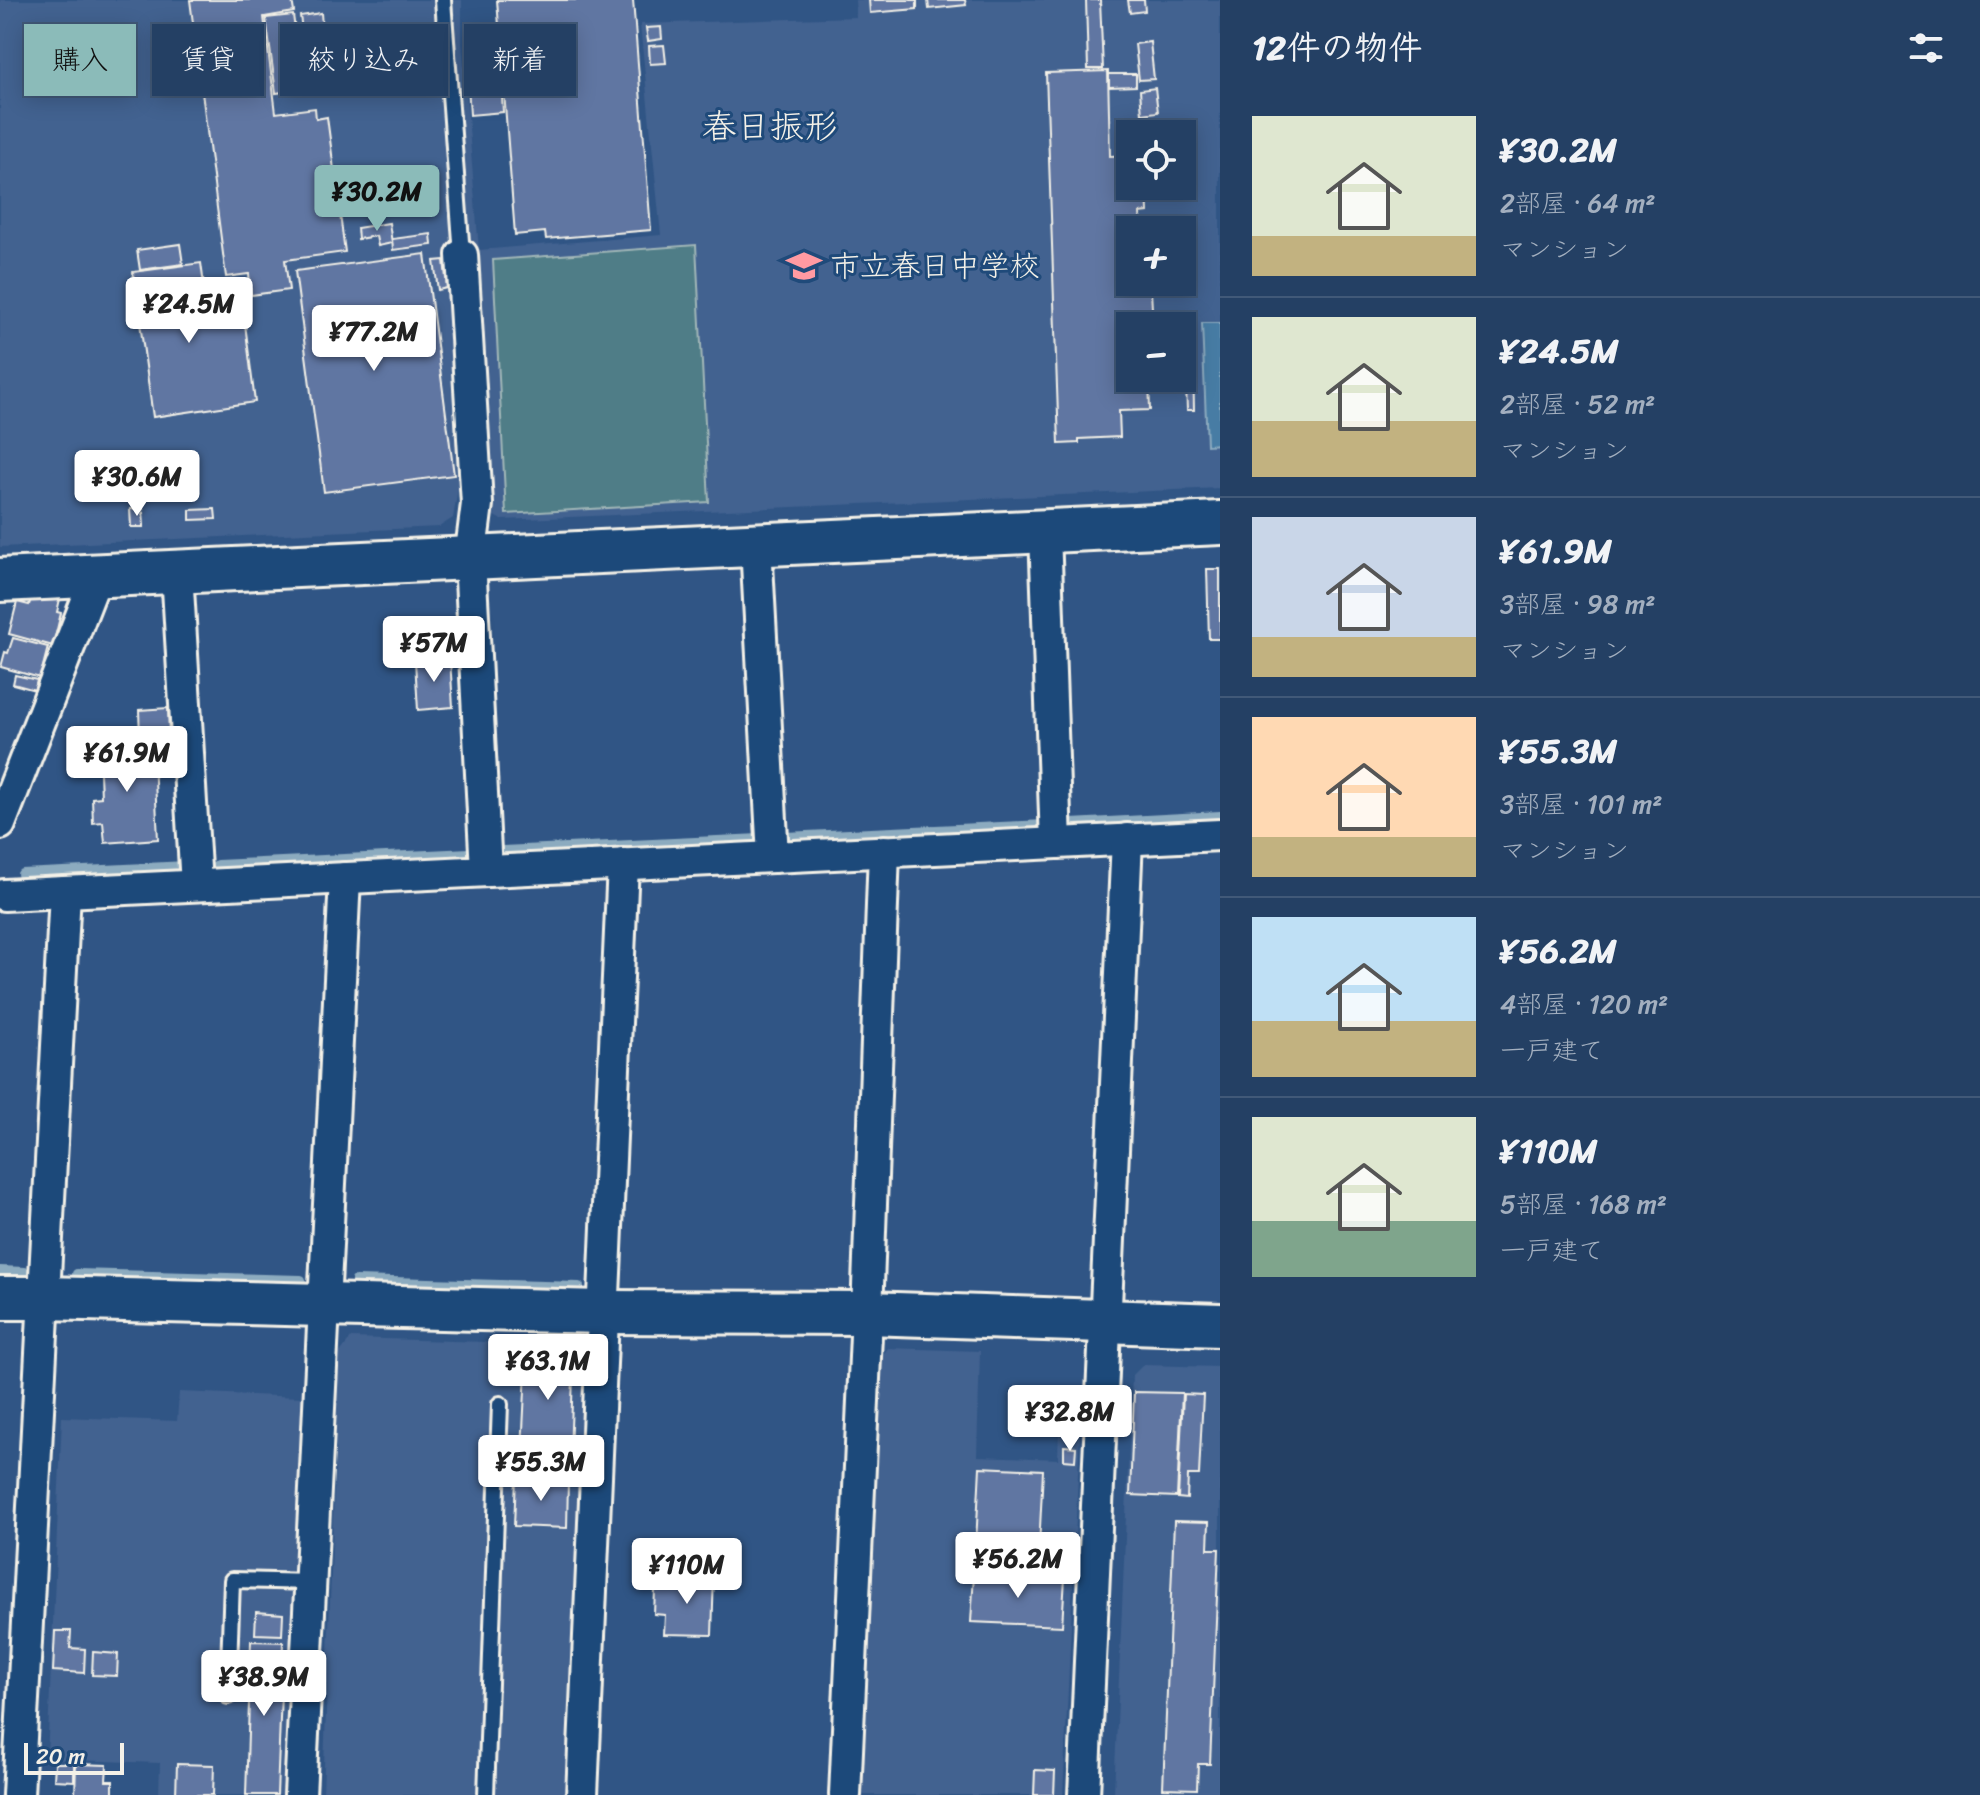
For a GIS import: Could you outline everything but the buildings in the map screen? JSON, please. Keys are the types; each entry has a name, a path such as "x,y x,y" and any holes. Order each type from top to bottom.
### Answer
{"street":[{"path":"462,255 477,504 470,559 486,871"},
{"path":"0,580 1220,523"},
{"path":"1045,532 1056,843"},
{"path":"756,545 773,857"},
{"path":"177,572 196,885"},
{"path":"0,824 97,575"},
{"path":"4,895 1220,835"},
{"path":"1084,1795 1127,839"},
{"path":"845,1795 884,851"},
{"path":"582,1795 623,864"},
{"path":"300,1795 345,878"},
{"path":"18,1795 65,892"},
{"path":"0,1298 603,1312 867,1313 1220,1325"}],"lane":[{"path":"443,0 462,255"},
{"path":"486,1795 500,1404"},
{"path":"228,1696 232,1580 310,1582"}],"shaded area":[{"path":"0,0 462,0 464,96 479,250 661,235 640,24 856,17 855,0 1220,0 1220,488 502,520 492,515 477,250 446,252 461,470 453,518 439,527 0,547"},
{"path":"1202,323 1220,323 1220,444 1207,445"},
{"path":"351,1338 588,1345 564,1795 323,1795 339,1354"},
{"path":"888,1348 980,1351 977,1456 1058,1459 1059,1430 1080,1431 1063,1795 861,1795 882,1356"},
{"path":"1143,1365 1220,1367 1220,1795 1114,1793 1132,1376"},
{"path":"179,1392 302,1397 282,1795 159,1795 160,1763 47,1759 62,1417 177,1421"}],"green space":[{"path":"696,245 709,502 506,514 493,260"}],"waterway":[{"path":"1071,824 1220,816"},
{"path":"785,837 1045,825"},
{"path":"502,851 760,839"},
{"path":"217,865 470,853"},
{"path":"22,874 187,866"},
{"path":"0,1271 25,1272"},
{"path":"77,1274 301,1280"},
{"path":"356,1281 579,1287"}],"place":[{"name":"市立春日中学校","path":"804,266"}],"district":[{"name":"春日振形","path":"770,127"}]}
